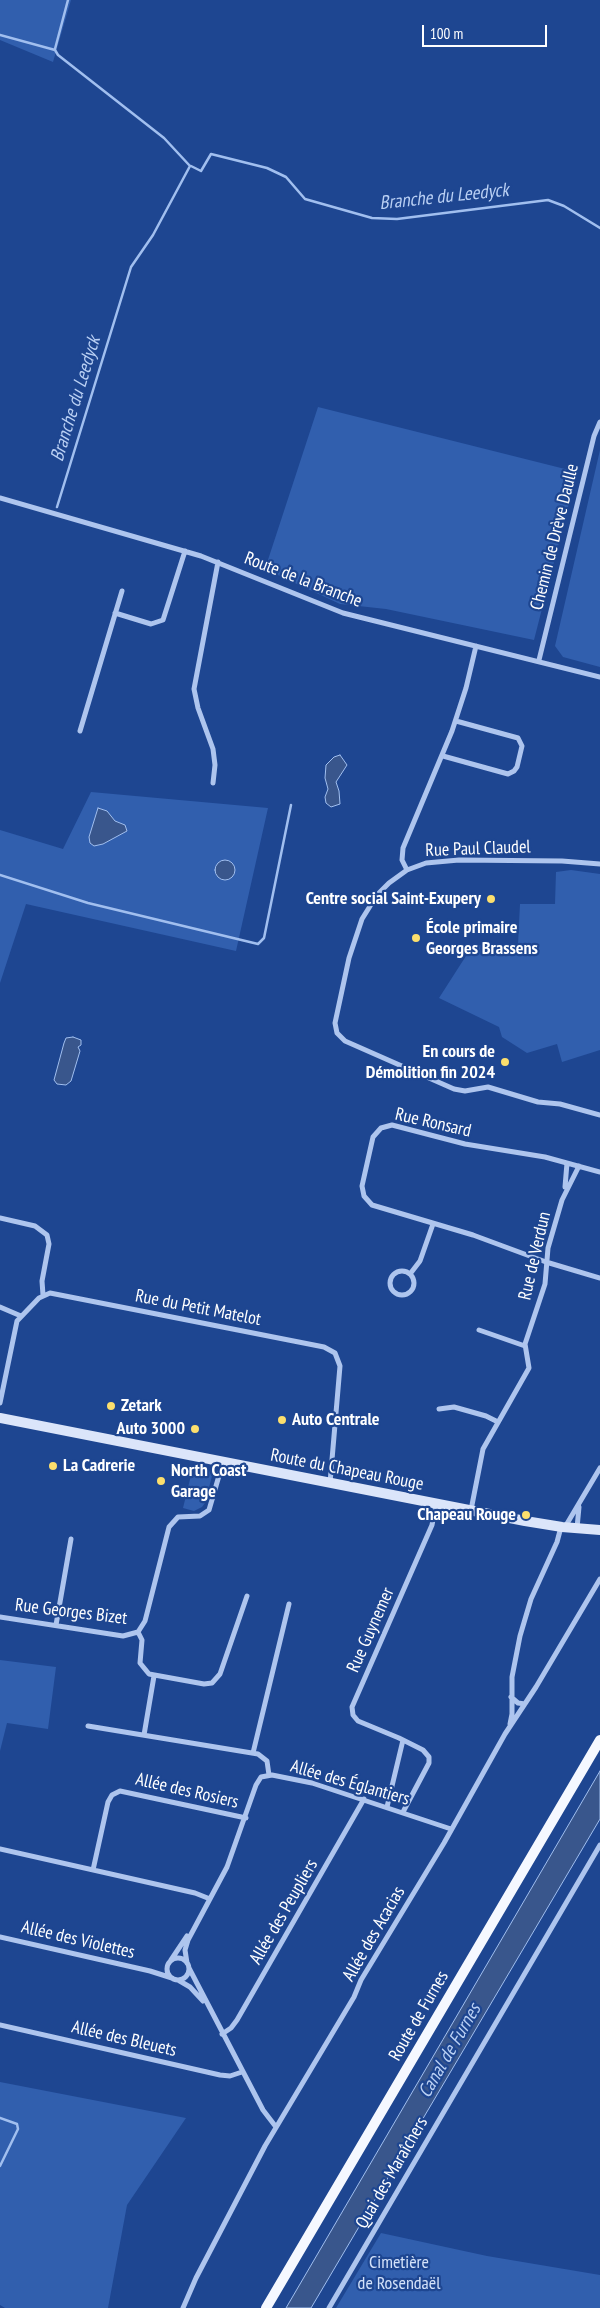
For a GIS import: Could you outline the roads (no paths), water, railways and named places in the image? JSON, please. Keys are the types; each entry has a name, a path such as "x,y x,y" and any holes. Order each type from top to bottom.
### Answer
{"main road":[{"name":"Route de Furnes","path":"266,2308 600,1740"}],"street":[{"name":"Chemin de Drève Daulle","path":"538,660 594,436 600,422"},
{"name":"Route de la Branche","path":"0,498 218,562 343,613 538,660 600,677"},
{"path":"115,613 151,624 162,621 166,614 185,551"},
{"path":"213,783 215,765 213,749 198,708 194,689 218,562"},
{"path":"80,731 122,591"},
{"path":"406,870 402,860 403,848 456,721 476,646"},
{"path":"443,756 511,774 516,768 522,747 520,739 456,721"},
{"name":"Rue Paul Claudel","path":"600,864 562,860 459,860 426,863 406,870 377,895 367,909 358,929 335,1023 337,1034 348,1042 457,1090 488,1087 538,1102 560,1104 600,1115"},
{"name":"Rue Ronsard","path":"568,1163 539,1156 465,1144 396,1125 380,1128 372,1140 362,1184 365,1199 376,1206 479,1237 546,1262 600,1278"},
{"path":"568,1163 600,1172"},
{"name":"Rue de Verdun","path":"471,1510 483,1449 529,1368 525,1346 545,1288 546,1262 562,1200 568,1163"},
{"name":"Rue de Verdun","path":"562,1200 579,1166"},
{"path":"0,1218 35,1226 47,1235 48,1244 42,1281 43,1295 21,1316 14,1327 0,1403"},
{"path":"410,1274 420,1261 433,1224"},
{"path":"400,1271 410,1274 414,1283 411,1291 402,1296 395,1294 390,1285 392,1277 400,1271"},
{"name":"Rue du Petit Matelot","path":"43,1295 55,1293 324,1347 333,1351 338,1358 340,1370 330,1483"},
{"path":"0,1307 21,1316"},
{"path":"479,1330 525,1346"},
{"path":"439,1408 454,1407 498,1422"},
{"name":"Route du Chapeau Rouge","path":"0,1418 436,1504 563,1527 600,1530"},
{"path":"223,1462 209,1510 200,1516 178,1517 168,1527 145,1621 138,1632 142,1642 140,1663 144,1670 154,1676 204,1684 216,1680 247,1596"},
{"path":"505,1734 512,1717 511,1696 516,1654 525,1615 537,1582 563,1527 580,1504 600,1468"},
{"name":"Rue Guynemer","path":"403,1812 430,1761 425,1752 403,1740 358,1721 353,1715 352,1707 432,1525 436,1504"},
{"path":"576,1528 580,1504"},
{"path":"56,1625 71,1539"},
{"name":"Allée des Acacias","path":"183,2308 196,2278 276,2127 354,1997 361,1980 505,1734 600,1579"},
{"path":"88,1726 253,1753 289,1604"},
{"name":"Rue Georges Bizet","path":"0,1617 123,1636 138,1632"},
{"path":"144,1735 154,1676"},
{"path":"511,1696 518,1703 525,1704"},
{"path":"387,1807 403,1740"},
{"name":"Allée des Églantiers","path":"253,1753 266,1759 268,1775 312,1783 451,1829"},
{"path":"209,2009 196,1992 172,1978 168,1973 169,1963 194,1927 227,1867 258,1780 268,1775"},
{"name":"Allée des Rosiers","path":"93,1870 108,1802 112,1795 120,1791 246,1818"},
{"name":"Allée des Peupliers","path":"222,2034 231,2028 237,2020 364,1800"},
{"name":"Quai des Maraîchers","path":"329,2308 600,1845"},
{"path":"0,1849 195,1893 210,1899"},
{"path":"178,1980 186,1976 188,1966 186,1947 194,1927"},
{"name":"Allée des Violettes","path":"0,1937 150,1970 172,1978"},
{"path":"169,1963 181,1958 188,1966 242,2072 268,2118 276,2127"},
{"name":"Allée des Violettes","path":"150,1970 160,1970 169,1963"},
{"name":"Allée des Bleuets","path":"0,2025 220,2075 230,2076 242,2072"}],"water":[{"path":"340,755 347,765 336,782 340,804 331,807 326,803 325,797 328,789 325,778 326,765 334,757"},
{"path":"98,808 107,811 115,821 125,825 127,831 103,844 94,846 90,843 89,837"},
{"path":"225,860 232,863 235,870 232,877 225,880 218,877 215,870 218,863"},
{"path":"73,1037 81,1040 81,1045 78,1047 80,1051 71,1081 66,1085 57,1084 54,1080 64,1043 66,1038"},
{"name":"Canal de Furnes","path":"600,1771 600,1819 311,2308 286,2308"}],"waterway":[{"name":"Branche du Leedyck","path":"55,49 68,0"},
{"name":"Branche du Leedyck","path":"0,35 55,50 58,55 164,138 190,166 153,235 131,267 57,507"},
{"name":"Branche du Leedyck","path":"191,166 201,171 211,154 267,168 286,177 305,199 372,218 397,219 548,200 564,206 600,228"},
{"path":"0,875 88,903 258,944 264,938 291,805"},
{"path":"0,2118 17,2124 18,2129 0,2166"}],"place":[{"name":"Centre social Saint-Exupery","path":"491,899"},
{"name":"École primaire Georges Brassens","path":"416,938"},
{"name":"En cours de Démolition fin 2024","path":"505,1062"},
{"name":"Zetark","path":"111,1406"},
{"name":"Auto Centrale","path":"282,1420"},
{"name":"Auto 3000","path":"195,1429"},
{"name":"La Cadrerie","path":"53,1466"},
{"name":"North Coast Garage","path":"161,1481"},
{"name":"Chapeau Rouge","path":"526,1515"}],"park label":[{"name":"Cimetière de Rosendaël","path":"399,2273"}]}
